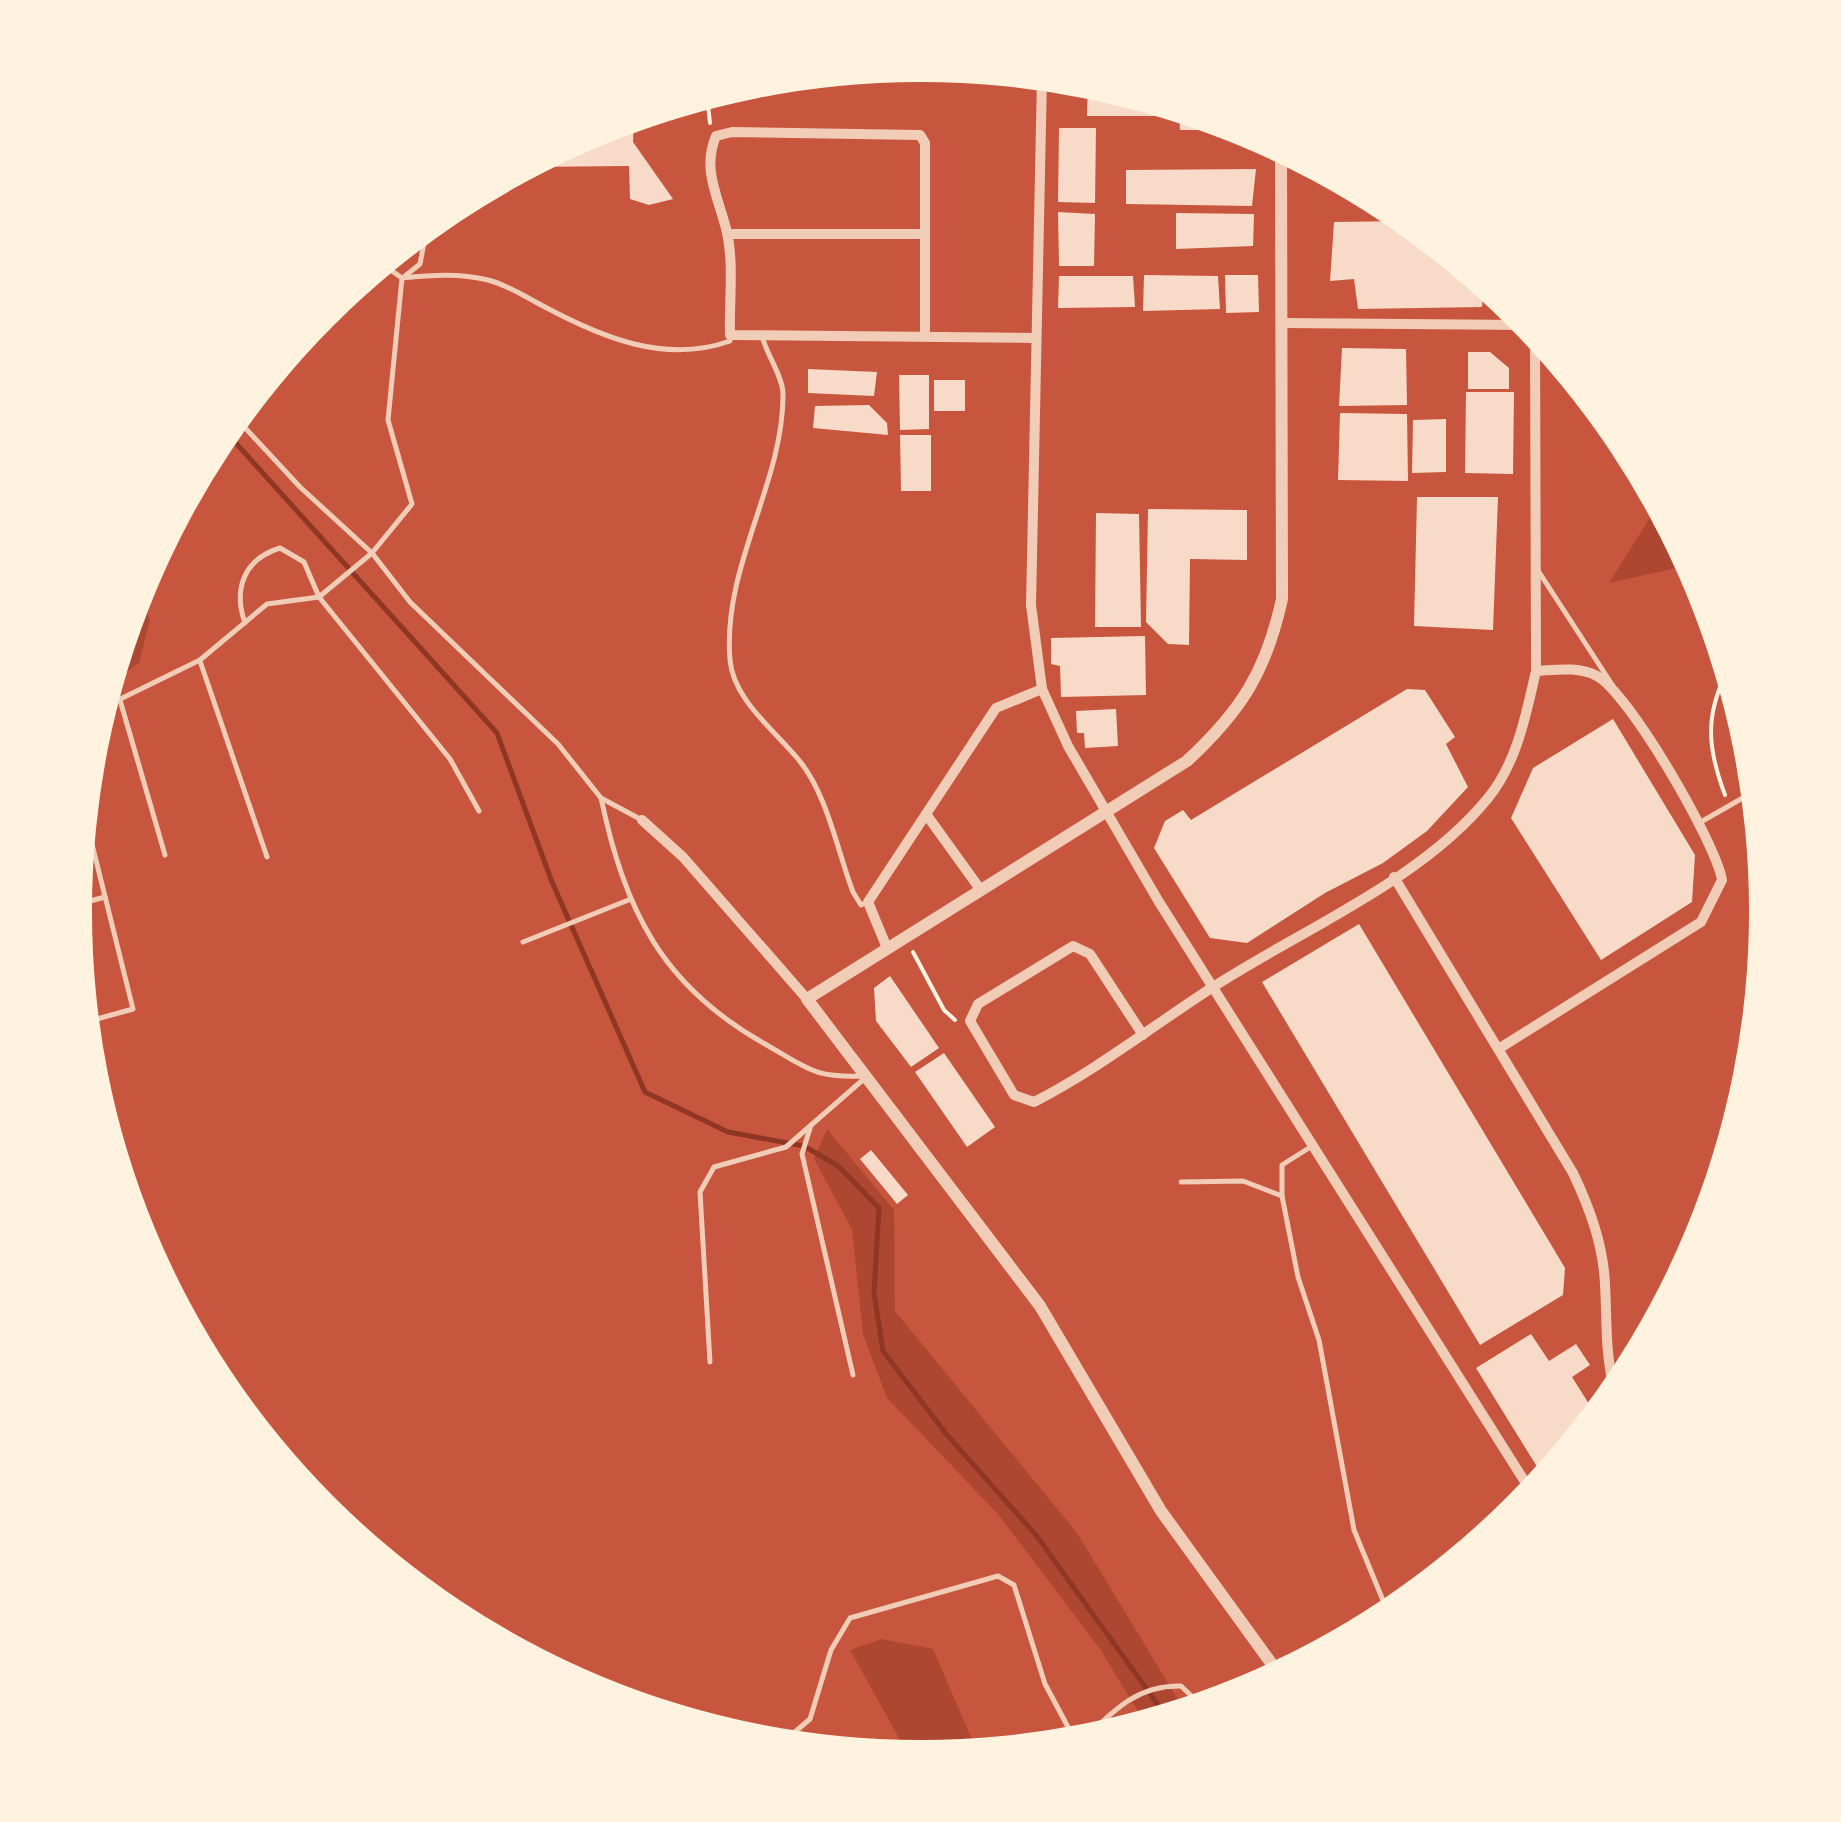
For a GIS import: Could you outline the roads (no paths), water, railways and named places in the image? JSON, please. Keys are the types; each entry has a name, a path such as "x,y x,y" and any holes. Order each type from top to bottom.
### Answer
{"street":[{"path":"1042,92 1031,606 1042,688 1068,746 1213,987 1523,1479"},
{"path":"926,335 924,142 914,131 732,132 716,136 711,148 713,198 728,234 730,335 1036,338"},
{"path":"807,1000 1187,761 1221,729 1265,665 1282,599 1281,165"},
{"path":"728,234 923,234"},
{"path":"1284,323 1505,324"},
{"path":"1142,1034 1090,954 1072,946 978,1004 970,1021 977,1040 1014,1095 1028,1102 1142,1034 1436,850 1491,795 1520,733 1536,671 1535,356"},
{"path":"1500,1048 1701,922 1722,880 1699,823 1620,696 1587,672 1536,671"},
{"path":"887,948 868,902 996,708 1042,688"},
{"path":"926,814 980,888"},
{"path":"642,820 683,857 807,1000 1040,1306 1161,1511 1270,1662"},
{"path":"1394,877 1500,1048 1591,1212 1605,1282 1611,1368"}],"lane":[{"path":"165,855 120,700 200,660 267,604 319,597 372,552 412,504 388,420 402,278 420,264 423,249"},
{"path":"394,272 402,278 432,275 490,280 594,333 669,351 699,352 730,341 730,335"},
{"path":"762,336 783,392 773,454 739,570 728,629 730,666 746,700 808,772 853,892 862,905 868,902"},
{"path":"247,430 300,487 372,552 410,602 558,744 600,798 642,820"},
{"path":"245,623 238,604 245,570 264,553 280,548 304,562 319,597 450,758 479,811"},
{"path":"1536,567 1620,696"},
{"path":"200,660 267,857"},
{"path":"600,798 612,850 660,956 722,1020 824,1078 868,1076"},
{"path":"1699,823 1741,798"},
{"path":"94,854 133,1009 99,1018"},
{"path":"92,900 105,897"},
{"path":"523,942 632,899"},
{"path":"710,1362 700,1192 714,1167 786,1147 868,1076"},
{"path":"812,1122 802,1154 853,1375"},
{"path":"1312,1146 1282,1164 1282,1196 1298,1277 1319,1340 1354,1530 1382,1599"},
{"path":"1181,1182 1243,1181 1282,1196"},
{"path":"797,1730 810,1718 831,1650 850,1618 998,1576 1014,1585 1045,1684 1070,1726"},
{"path":"1105,1718 1128,1698 1159,1686 1181,1686 1190,1695"}],"waterway":[{"path":"237,444 497,733 552,882 645,1092 728,1132 804,1146 838,1166 879,1208 874,1293 883,1351 947,1435 1036,1535 1158,1704"}]}
